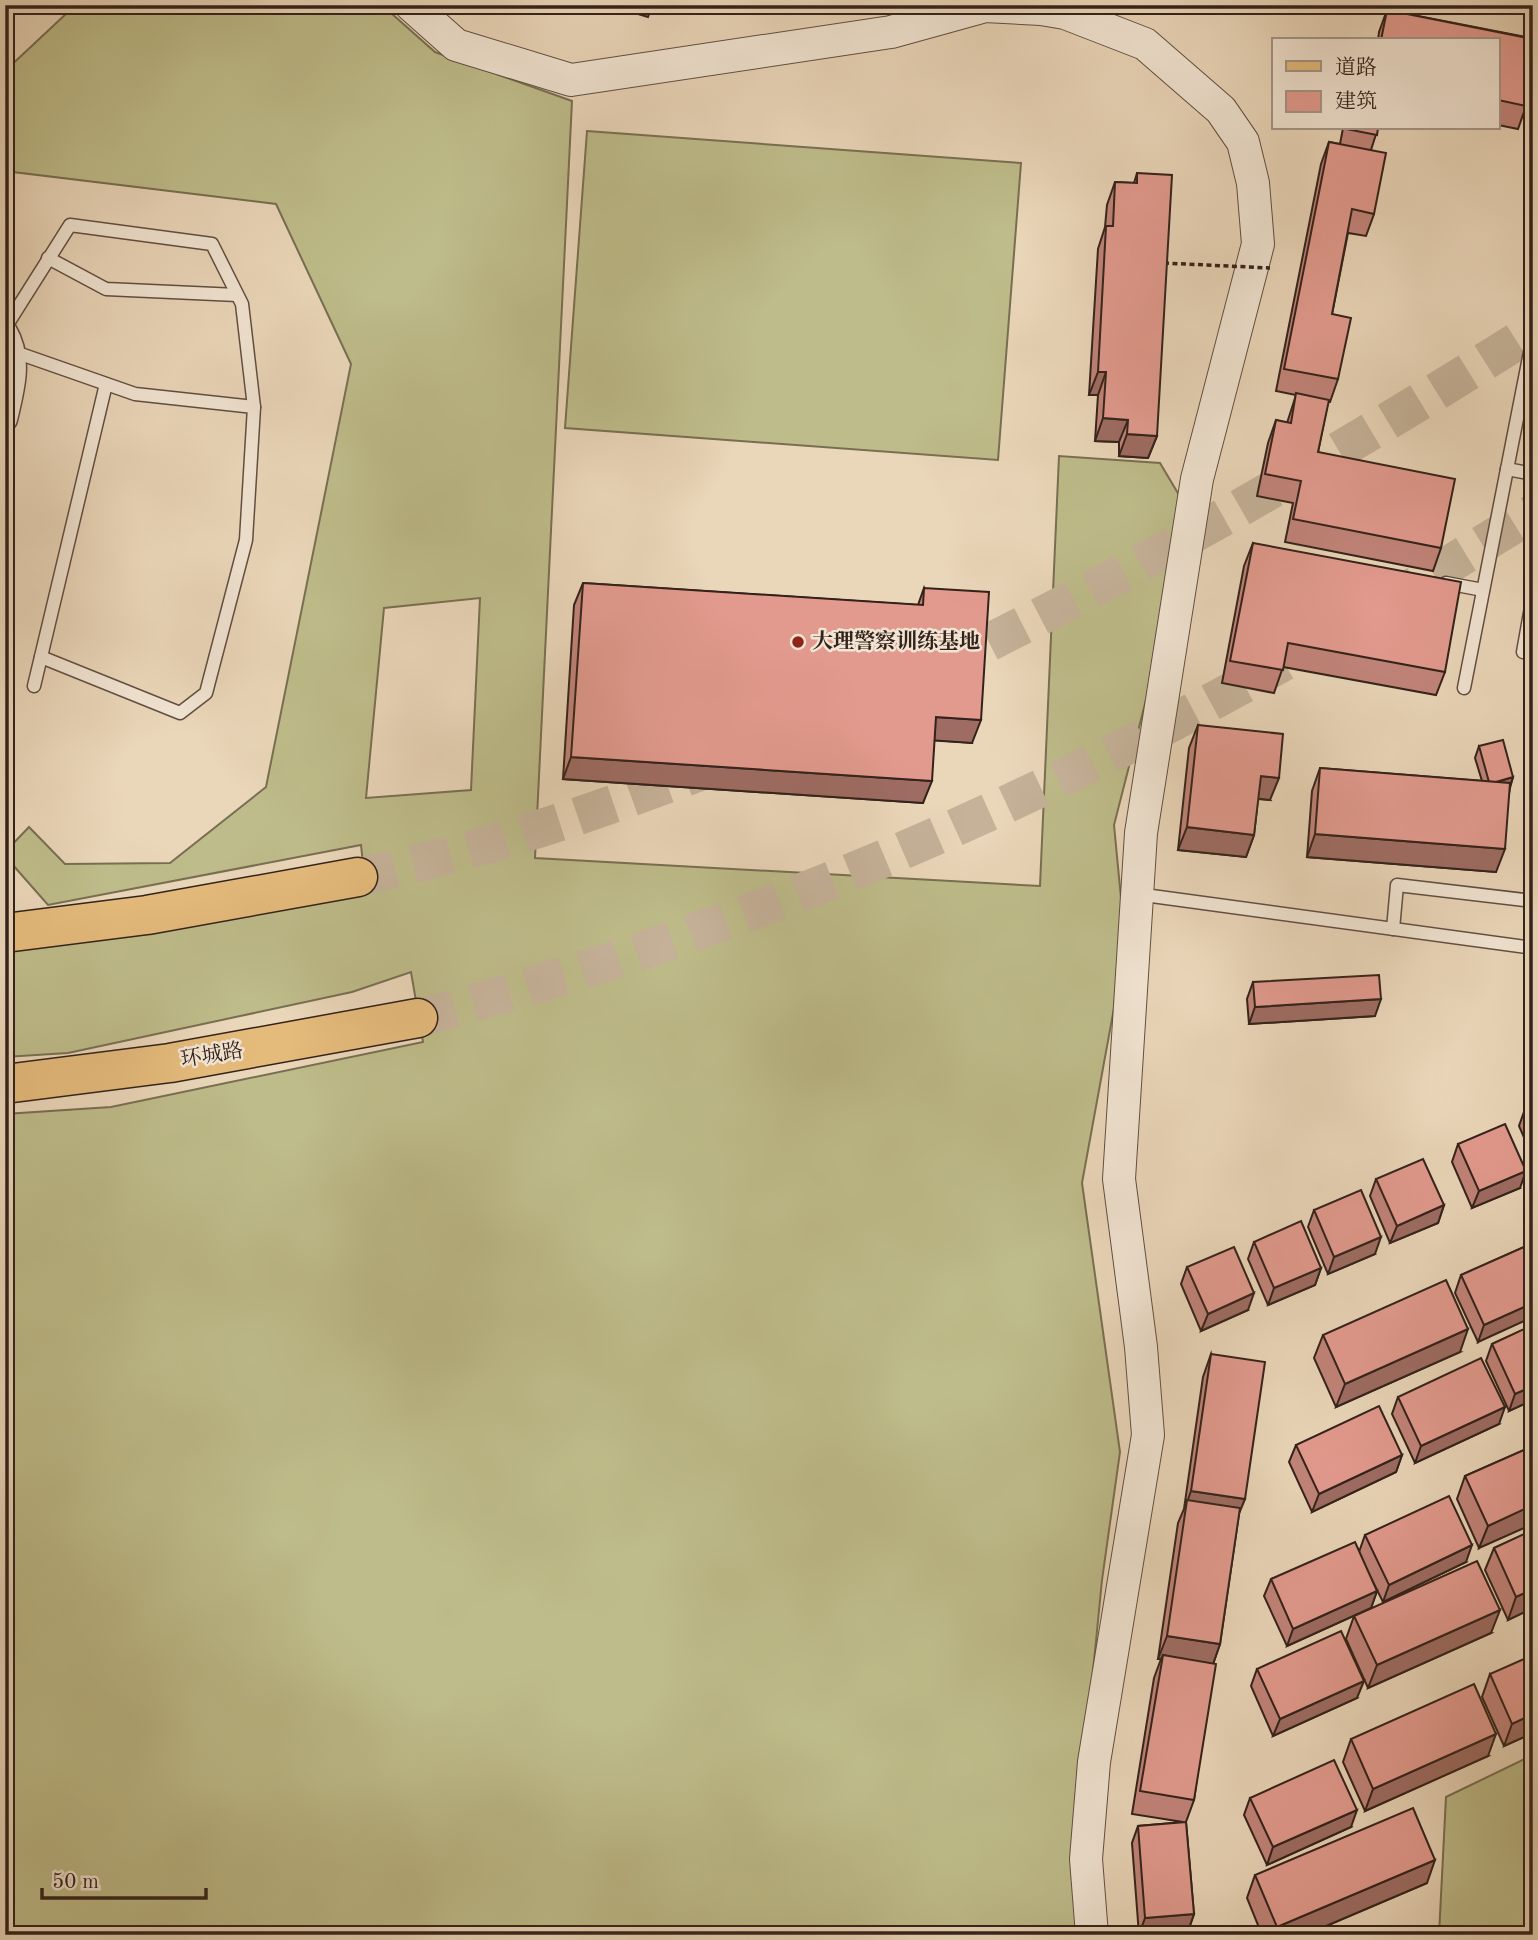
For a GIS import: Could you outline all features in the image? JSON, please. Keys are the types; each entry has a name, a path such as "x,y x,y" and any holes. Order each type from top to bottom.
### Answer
{"main road":[{"path":"5,933 160,913 358,877"},
{"name":"环城路","path":"5,1084 170,1063 418,1018"}],"street":[{"path":"411,5 456,45 571,80 891,32 985,5 1067,9 1145,44 1221,110 1243,142 1253,183 1258,244 1197,479 1141,833 1119,1179 1141,1347 1148,1435 1094,1762 1086,1859 1092,1935"},
{"path":"5,419 13,385 8,337"}],"lane":[{"path":"41,657 180,713 206,693 246,540 254,407 242,304 212,244 70,225 48,258 8,337 106,384 135,394 254,407"},
{"path":"48,258 106,289 237,295"},
{"path":"1464,688 1533,337"},
{"path":"34,686 106,384"},
{"path":"1507,470 1533,474"},
{"path":"1429,580 1483,590"},
{"path":"1533,596 1523,652 1533,654"},
{"path":"1393,929 1397,885 1533,901"},
{"path":"1137,894 1533,948"}],"path":[{"path":"1155,262 1270,268"}],"shaded area":[{"path":"140,5 382,5 435,52 572,101 535,858 1040,886 1059,456 1160,463 1179,495 1147,696 1114,825 1123,919 1114,1008 1082,1183 1120,1452 1102,1580 1089,1712 1084,1935 5,1935 5,1114 111,1107 423,1042 411,972 352,992 68,1053 5,1057 5,941 366,892 361,845 48,905 5,856 5,852 29,827 65,864 170,863 266,787 351,364 276,204 5,171 5,71 67,13","holes":["480,598 471,790 366,798 384,608"]},
{"path":"587,131 1021,163 998,460 565,428"},
{"path":"1533,1755 1533,1935 1439,1935 1446,1797"}],"building":[{"path":"1387,10 1533,39 1533,74 1526,106 1500,100 1500,38 1381,38"},
{"path":"6,22 9,59 5,59"},
{"path":"1351,130 1378,130 1377,135"},
{"path":"1329,142 1386,153 1374,214 1352,209 1332,314 1351,318 1338,379 1284,369"},
{"path":"1137,173 1172,175 1157,436 1127,434 1128,420 1103,418 1106,372 1098,372 1106,226 1113,226 1115,182 1137,183"},
{"path":"1296,393 1329,400 1318,452 1455,479 1441,548 1293,519 1301,481 1265,474 1276,420 1291,423"},
{"path":"1253,543 1461,582 1445,672 1288,643 1283,670 1230,661"},
{"path":"583,583 923,605 924,588 989,592 981,720 936,717 932,781 571,757"},
{"path":"1198,725 1283,734 1279,778 1261,776 1254,835 1187,827"},
{"path":"1503,740 1513,777 1489,782 1479,746"},
{"path":"1320,768 1510,783 1505,849 1315,834"},
{"path":"1379,975 1381,999 1255,1007 1253,982"},
{"path":"1533,1105 1533,1127 1525,1109"},
{"path":"1505,1124 1526,1171 1479,1191 1458,1144"},
{"path":"1423,1159 1444,1205 1397,1226 1376,1179"},
{"path":"1361,1190 1381,1237 1334,1257 1314,1210"},
{"path":"1301,1221 1321,1268 1274,1288 1254,1242"},
{"path":"1533,1243 1533,1303 1484,1325 1461,1275"},
{"path":"1234,1247 1254,1293 1208,1314 1187,1267"},
{"path":"1446,1280 1468,1329 1345,1384 1323,1335"},
{"path":"1533,1325 1533,1386 1515,1394 1492,1344"},
{"path":"1211,1354 1265,1362 1245,1499 1191,1491"},
{"path":"1481,1358 1505,1407 1421,1446 1398,1397"},
{"path":"1379,1406 1402,1455 1319,1494 1296,1445"},
{"path":"1533,1446 1533,1505 1488,1526 1465,1476"},
{"path":"1449,1496 1472,1545 1389,1585 1365,1535"},
{"path":"1187,1500 1240,1508 1220,1644 1167,1636"},
{"path":"1533,1530 1533,1589 1516,1597 1494,1548"},
{"path":"1355,1542 1377,1591 1293,1629 1271,1579"},
{"path":"1477,1561 1500,1610 1377,1665 1354,1616"},
{"path":"1341,1631 1364,1681 1280,1719 1257,1669"},
{"path":"1163,1655 1216,1664 1194,1800 1140,1791"},
{"path":"1533,1655 1533,1714 1512,1724 1490,1674"},
{"path":"1474,1684 1496,1734 1373,1789 1351,1739"},
{"path":"1334,1760 1357,1810 1273,1847 1250,1798"},
{"path":"1413,1808 1435,1860 1277,1927 1255,1875"},
{"path":"1186,1822 1194,1914 1145,1918 1138,1826"}],"tunnel":[{"path":"938,668 1015,630 1240,508 1533,331"},
{"path":"1385,604 1533,513"},
{"path":"418,1018 643,950 753,911 863,867 1077,771 1284,662"},
{"path":"358,877 404,867 538,829 713,767"}],"place":[{"name":"大理警察训练基地","path":"798,642"}]}
